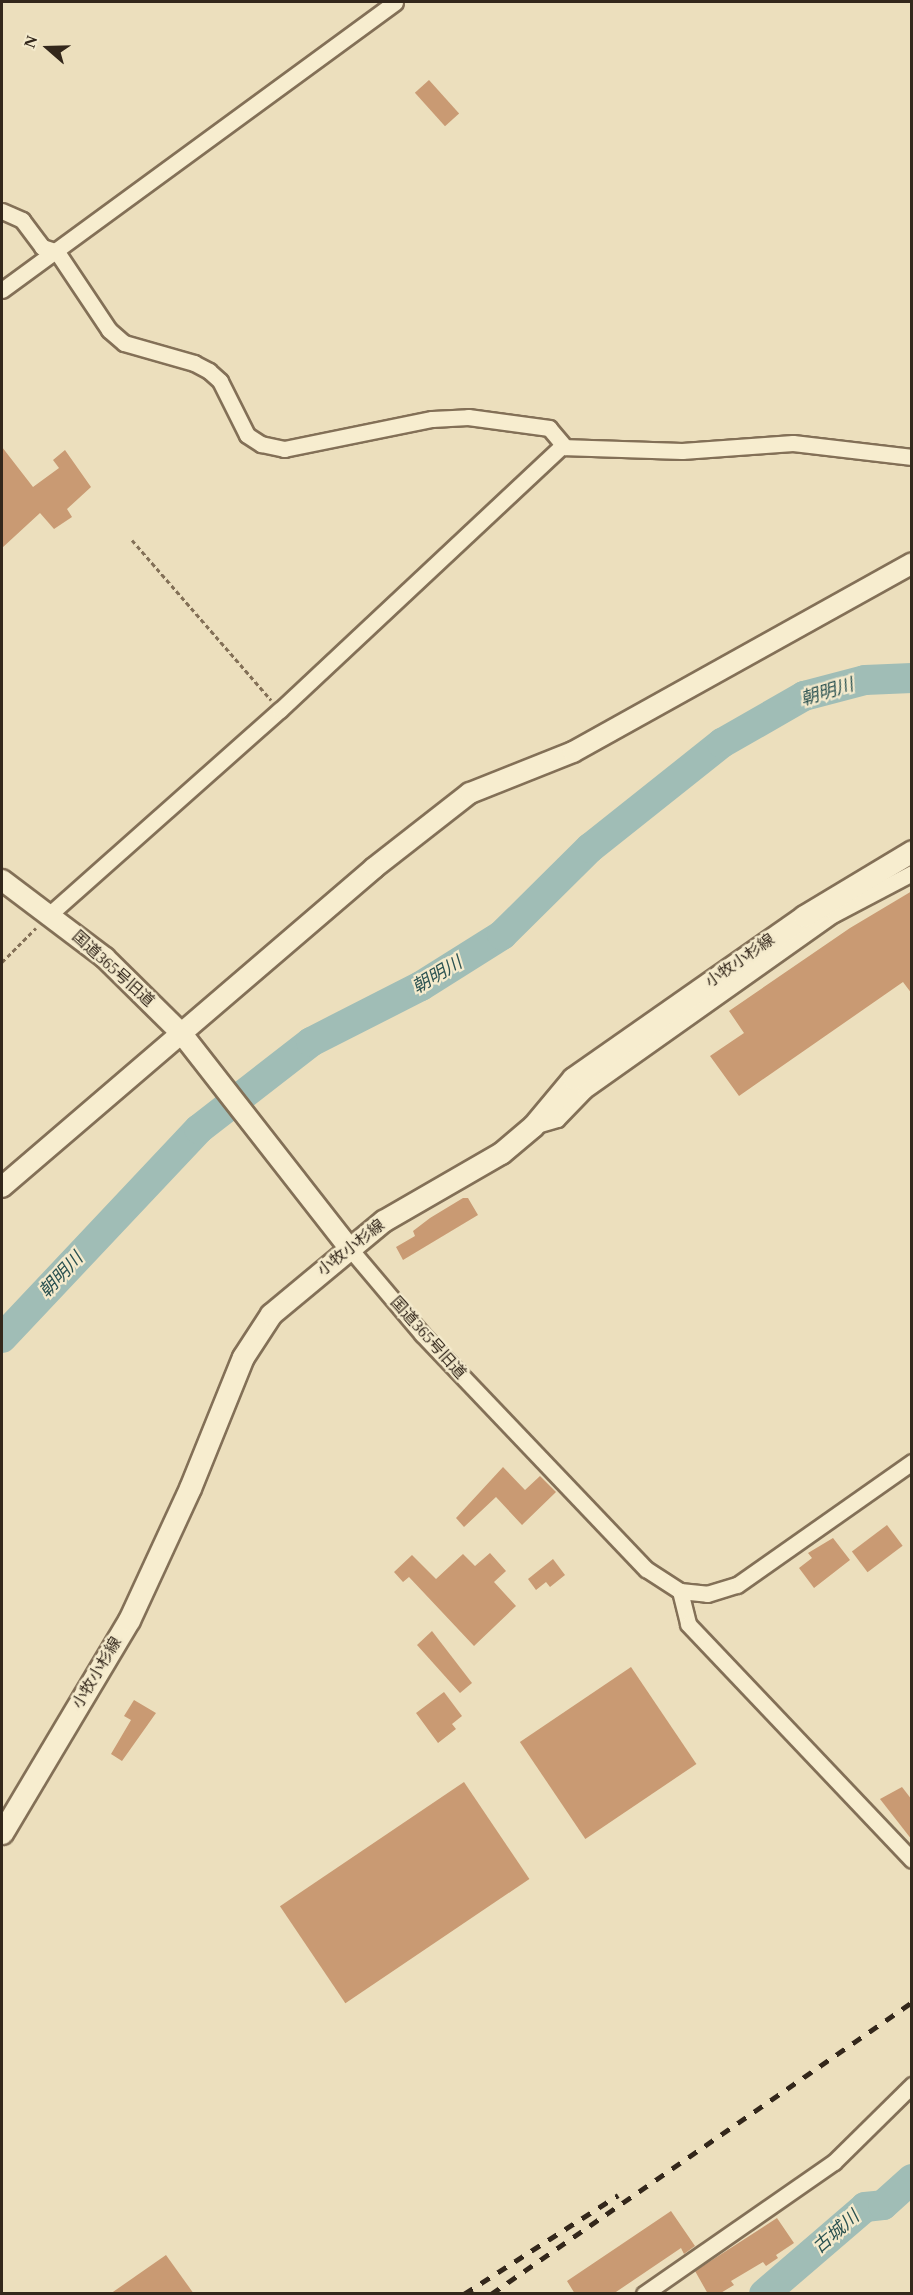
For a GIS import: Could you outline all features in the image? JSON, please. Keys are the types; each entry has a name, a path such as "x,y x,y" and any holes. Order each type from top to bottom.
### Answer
{"main road":[{"name":"小牧小杉線","path":"2,1833 129,1620 190,1488 255,1333 347,1245 383,1221 501,1153 533,1126 573,1078 804,916 912,851"}],"street":[{"path":"2,290 57,252 395,2"},
{"path":"2,212 22,220 42,247 57,252 109,330 124,343 194,363 209,371 220,381 247,435 261,444 284,449 432,419 468,417 549,428 565,447"},
{"path":"50,914 280,710 565,447 682,452 793,443 912,457"},
{"path":"2,1187 187,1039 374,868 470,793 573,752 912,563"},
{"path":"533,1126 557,1119 594,1083 834,914 912,873"},
{"name":"国道365号旧道","path":"2,880 50,914 105,958 187,1039 347,1245 422,1334 646,1569 680,1591 708,1594 736,1585 912,1462"},
{"path":"680,1591 688,1624 912,1860"},
{"path":"644,2294 834,2162 912,2085"}],"path":[{"path":"132,540 280,710"},
{"path":"2,962 50,914"}],"building":[{"path":"429,80 459,113 445,126 415,93"},
{"path":"2,447 33,487 59,468 53,460 65,450 91,487 67,509 72,517 54,529 40,513 2,548"},
{"path":"912,891 912,994 903,982 739,1096 710,1056 744,1033 729,1011 850,928"},
{"path":"463,1198 468,1198 478,1215 403,1260 396,1247 415,1236 413,1231 430,1218"},
{"path":"503,1467 525,1490 540,1476 556,1492 522,1525 496,1497 464,1527 456,1518"},
{"path":"887,1525 903,1546 868,1572 852,1551"},
{"path":"833,1538 850,1560 814,1588 799,1568 812,1558 808,1553"},
{"path":"490,1553 506,1571 494,1582 516,1606 474,1646 409,1577 403,1582 394,1572 412,1555 436,1579 463,1554 475,1566"},
{"path":"553,1559 565,1575 550,1587 546,1582 536,1590 528,1579"},
{"path":"432,1631 472,1683 460,1693 417,1645"},
{"path":"631,1667 696,1764 585,1839 520,1742"},
{"path":"444,1692 462,1716 452,1724 456,1729 438,1743 416,1713"},
{"path":"134,1700 156,1713 122,1761 111,1754 131,1720 124,1716"},
{"path":"464,1782 529,1879 345,2003 280,1906"},
{"path":"902,1787 912,1800 912,1840 880,1799"},
{"path":"671,2211 695,2246 684,2254 681,2248 613,2294 575,2294 567,2281"},
{"path":"777,2218 794,2243 776,2255 778,2258 766,2266 763,2262 731,2281 734,2285 719,2294 708,2294 695,2271"},
{"path":"166,2255 194,2294 110,2294"}],"waterway":[{"name":"朝明川","path":"2,1338 199,1129 311,1042 421,986 502,935 590,848 722,743 804,696 865,680 912,678"},
{"name":"古城川","path":"764,2294 865,2207 883,2205 912,2179"}],"railway":[{"path":"491,2294 912,2002"},
{"path":"464,2294 618,2195"}]}
